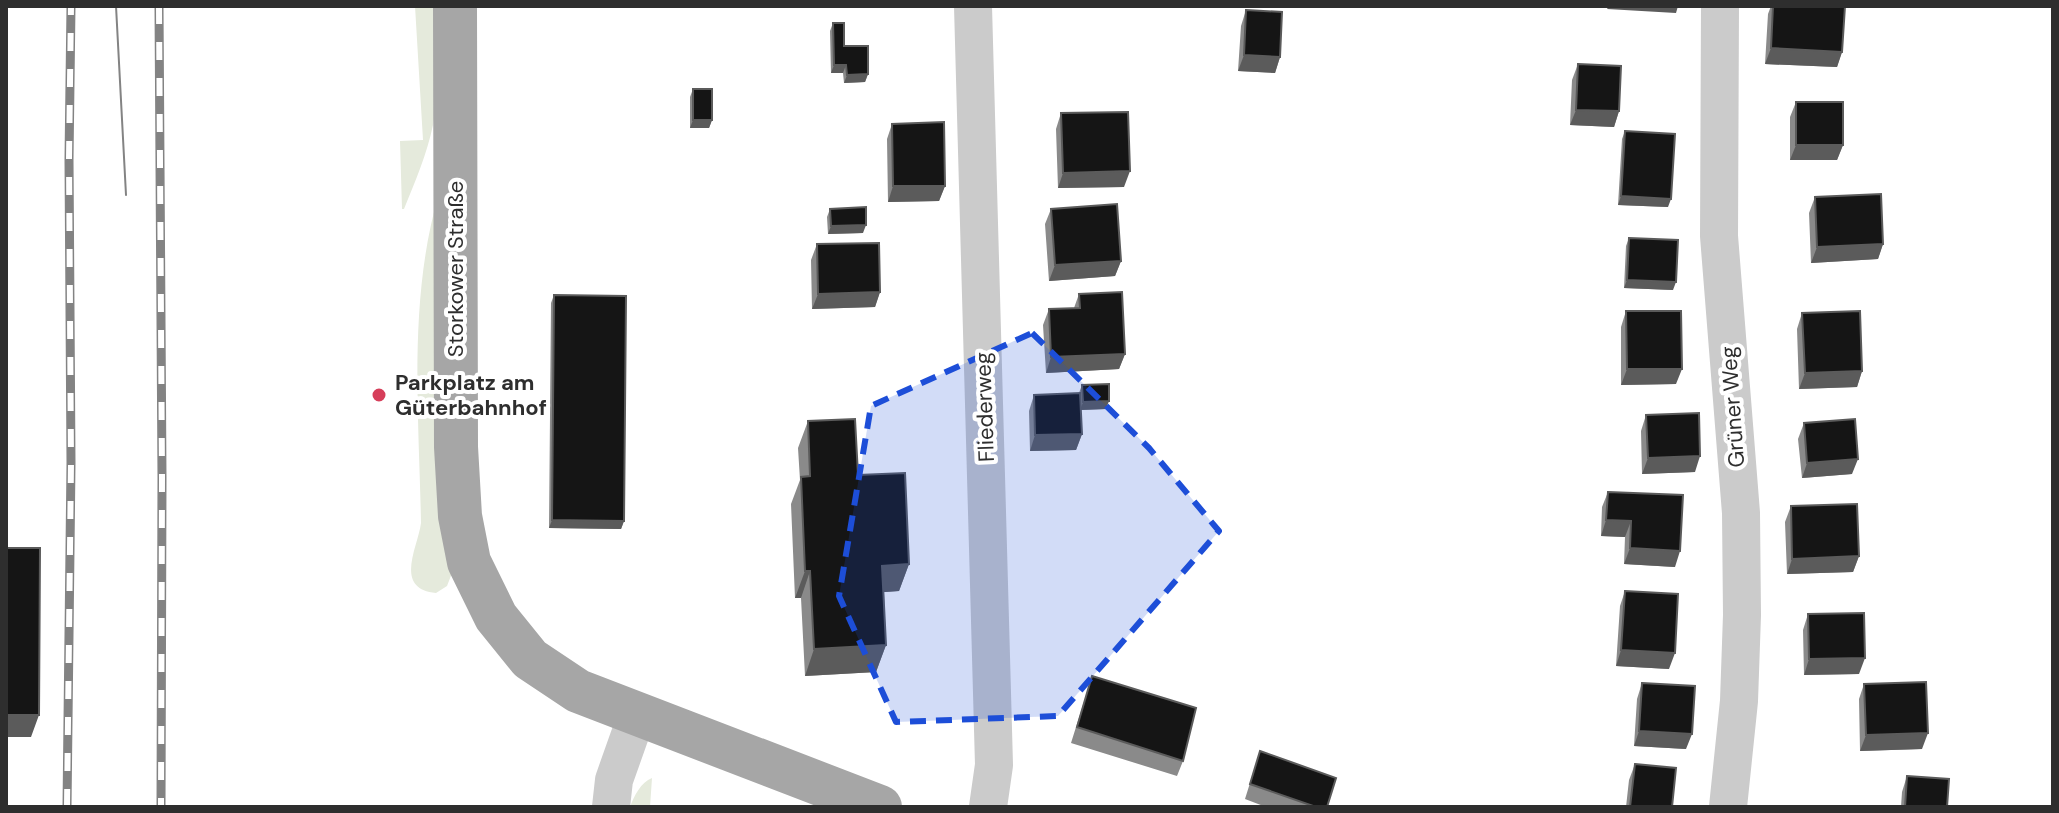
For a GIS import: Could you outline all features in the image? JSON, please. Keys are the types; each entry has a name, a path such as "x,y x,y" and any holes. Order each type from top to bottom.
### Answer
{"main road":[{"name":"Storkower Straße","path":"455,6 456,447 460,516 469,562 496,617 530,659 578,691 880,807"}],"street":[{"name":"Fliederweg","path":"973,6 994,765 988,807"},
{"name":"Grüner Weg","path":"1720,6 1719,236 1741,513 1739,701 1728,807"},
{"path":"611,807 614,780 637,715"}],"highlighted area":[{"path":"1032,333 1149,448 1219,531 1058,716 896,722 839,596 871,406"}],"shaded area":[{"path":"415,6 439,6 438,81 430,136 402,209 400,141 423,140"},
{"path":"438,197 452,573 447,586 436,593 415,584 411,566 421,523 418,359 422,277"},
{"path":"652,778 650,807 630,807 641,786"}],"building":[{"path":"1773,6 1845,6 1842,52 1771,48"},
{"path":"1246,10 1282,12 1280,57 1244,55"},
{"path":"833,23 844,23 844,46 868,46 868,74 847,75 846,65 834,65"},
{"path":"1578,64 1621,66 1619,111 1576,110"},
{"path":"693,89 712,89 712,120 693,120"},
{"path":"1796,102 1843,102 1843,145 1796,145"},
{"path":"1128,112 1130,171 1063,173 1061,113"},
{"path":"944,122 945,186 893,186 892,124"},
{"path":"1625,131 1675,134 1671,199 1621,196"},
{"path":"1881,194 1883,244 1817,247 1815,197"},
{"path":"1117,204 1121,261 1055,265 1051,209"},
{"path":"866,207 866,225 831,226 830,209"},
{"path":"1629,238 1678,240 1676,282 1627,280"},
{"path":"879,243 880,292 818,294 817,244"},
{"path":"1122,292 1125,354 1051,357 1049,309 1080,308 1079,294"},
{"path":"554,295 626,296 624,521 552,520"},
{"path":"1626,311 1681,311 1682,369 1627,369"},
{"path":"1860,311 1862,371 1805,373 1802,313"},
{"path":"1109,384 1109,401 1083,402 1082,385"},
{"path":"1080,393 1082,434 1035,435 1034,395"},
{"path":"1699,413 1700,456 1648,458 1646,415"},
{"path":"855,419 858,475 905,473 909,564 882,566 886,645 814,649 810,571 805,571 801,477 810,476 808,421"},
{"path":"1855,419 1858,459 1807,463 1804,423"},
{"path":"1608,492 1683,495 1680,551 1630,548 1631,521 1606,520"},
{"path":"1857,504 1859,556 1792,559 1791,506"},
{"path":"6,548 40,548 39,715 6,715"},
{"path":"1625,591 1678,594 1675,653 1621,650"},
{"path":"1864,613 1865,658 1809,659 1808,614"},
{"path":"1092,676 1196,708 1183,761 1077,727"},
{"path":"1926,682 1928,733 1866,735 1864,684"},
{"path":"1642,683 1695,686 1692,734 1639,731"},
{"path":"1260,751 1336,778 1327,807 1316,807 1250,784"},
{"path":"1635,764 1676,768 1672,807 1630,807"},
{"path":"1907,776 1949,779 1947,807 1905,807"}],"tram line":[{"path":"116,6 126,195"}],"railway":[{"path":"67,807 71,6"},
{"path":"159,6 161,807"}],"place":[{"name":"Parkplatz am Güterbahnhof","path":"379,395"}]}
